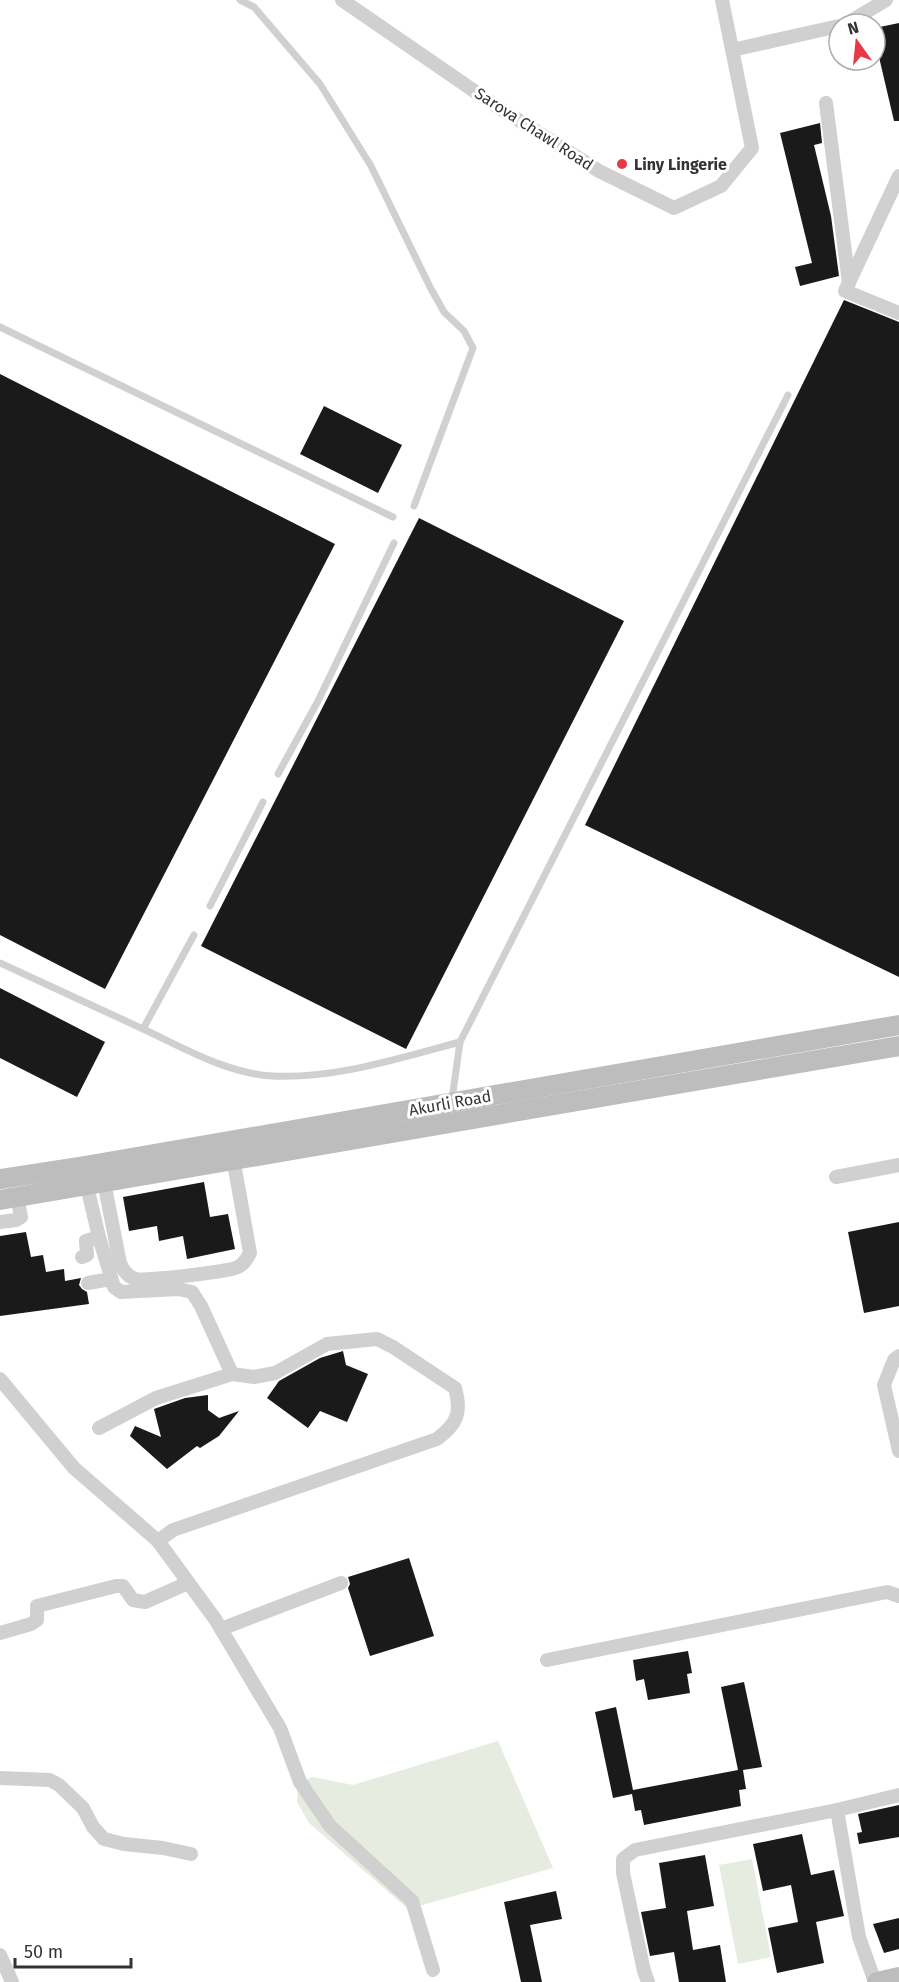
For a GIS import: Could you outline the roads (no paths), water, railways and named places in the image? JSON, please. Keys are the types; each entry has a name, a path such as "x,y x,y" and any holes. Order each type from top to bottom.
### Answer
{"street":[{"name":"Sarova Chawl Road","path":"342,0 496,106 590,165 674,208 721,186 752,148 722,0"},
{"path":"866,12 886,0"},
{"path":"732,50 827,29"},
{"path":"826,103 849,283"},
{"path":"899,176 845,291 899,313"},
{"name":"Akurli Road","path":"339,1133 451,1103 728,1054 898,1028"},
{"path":"813,1040 817,1060"},
{"name":"Akurli Road","path":"8,1199 91,1178 232,1151 339,1133 450,1123 899,1046"},
{"path":"728,1054 733,1074"},
{"path":"662,1066 667,1086"},
{"path":"606,1076 609,1096"},
{"path":"535,1088 537,1108"},
{"path":"91,1178 120,1263 126,1274 136,1279 196,1275 237,1268 245,1262 250,1253 232,1151"},
{"path":"836,1177 899,1165"},
{"path":"91,1178 99,1237 114,1287 121,1292 178,1288 192,1292 201,1306 232,1374"},
{"name":"Akurli Road","path":"0,1179 91,1178"},
{"path":"0,1222 21,1217 8,1199"},
{"path":"82,1257 87,1255 86,1240 99,1237"},
{"path":"88,1283 111,1279"},
{"path":"99,1428 156,1398 232,1374 254,1377 275,1374 327,1344 377,1339 455,1388 458,1400 457,1418 449,1430 436,1439 173,1530 158,1541"},
{"path":"899,1356 894,1360 884,1385 899,1451"},
{"path":"0,1379 74,1468 158,1541 221,1629 280,1728 300,1782 330,1826 412,1901 433,1970"},
{"path":"221,1629 341,1582"},
{"path":"0,1633 37,1620 37,1606 116,1586 123,1586 133,1600 145,1602 188,1583"},
{"path":"547,1660 887,1592 899,1596"},
{"path":"0,1778 50,1780 59,1785 83,1808 93,1827 104,1839 191,1854"},
{"path":"648,1982 622,1873 623,1859 635,1850 837,1810 898,1795"},
{"path":"837,1810 859,1937 885,1981"},
{"path":"0,1954 12,1982"}],"lane":[{"path":"240,0 254,8 320,84 371,166 434,295 444,312 464,331 473,348 414,506"},
{"path":"0,327 393,517"},
{"path":"450,1123 460,1042 788,395"},
{"path":"278,774 318,701 394,543"},
{"path":"210,906 263,802"},
{"path":"142,1029 194,935"},
{"path":"0,963 202,1057 246,1072 273,1076 307,1075 351,1069 460,1042"}],"place":[{"name":"Liny Lingerie","path":"622,164"}]}
